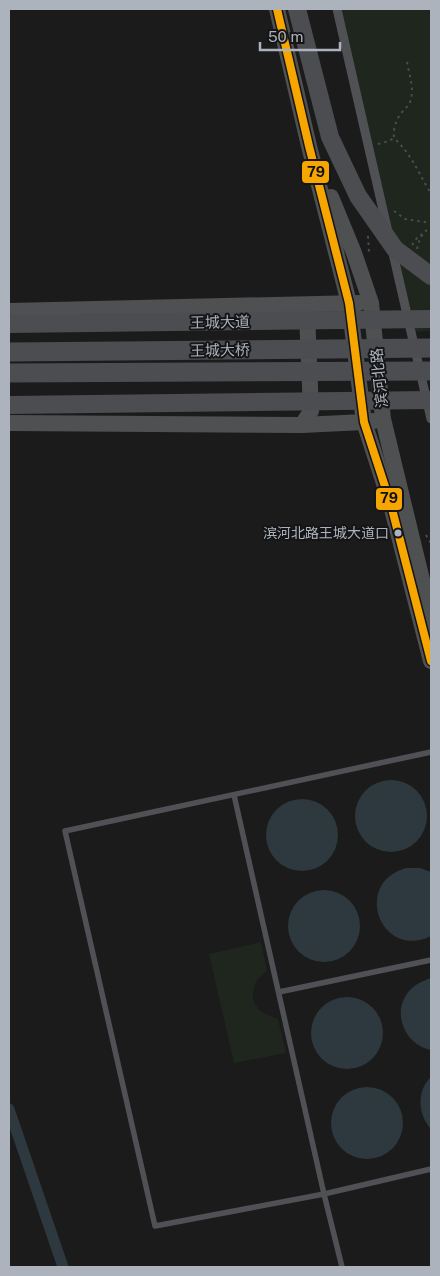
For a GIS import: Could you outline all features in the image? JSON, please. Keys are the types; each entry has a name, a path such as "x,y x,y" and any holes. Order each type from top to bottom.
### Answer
{"highway":[{"name":"王城大桥","path":"9,352 431,348"},
{"name":"王城大桥","path":"9,373 431,371"}],"main road":[{"name":"滨河北路","path":"277,9 349,303 364,422 391,505 431,661"},
{"path":"297,9 330,137 358,196 395,249 431,276"},
{"name":"滨河北路","path":"310,146 354,252 371,303 383,419 431,616"},
{"path":"9,311 371,303"},
{"path":"301,304 307,314 311,411 302,425"},
{"name":"王城大道","path":"9,324 431,319"},
{"path":"9,405 431,400"},
{"path":"9,423 302,425 364,422 383,419"}],"street":[{"path":"337,9 431,419"}],"lane":[{"path":"431,752 65,832 155,1226 324,1194 431,1169"},
{"path":"234,795 342,1267"},
{"path":"278,992 431,960"}],"path":[{"path":"407,62 411,86 411,101 398,117 393,131 394,138 405,149 431,193"},
{"path":"368,145 385,143 394,138"},
{"path":"393,210 405,219 431,223"},
{"path":"417,251 418,241 424,232 431,227"}],"shaded area":[{"path":"337,9 431,9 431,331 411,332"},
{"path":"391,780 411,786 421,796 427,816 421,836 411,846 391,852 371,846 361,836 355,816 361,796 371,786"},
{"path":"302,799 322,805 332,815 338,835 332,855 322,865 302,871 282,865 272,855 266,835 272,815 282,805"},
{"path":"407,868 420,868 431,872 431,936 414,941 400,939 389,931 381,921 377,908 378,894 384,882 397,871"},
{"path":"331,890 350,900 358,912 360,926 358,940 350,952 338,960 317,962 298,952 290,940 288,919 298,900 310,892"},
{"path":"261,942 267,970 255,983 253,999 260,1010 268,1016 278,1019 286,1053 234,1063 209,954"},
{"path":"431,978 431,1050 422,1047 407,1034 403,1026 401,1007 411,989"},
{"path":"354,997 373,1007 381,1019 383,1033 381,1047 373,1059 361,1067 340,1069 321,1059 313,1047 311,1026 321,1007 333,999"},
{"path":"431,1077 431,1129 423,1117 421,1096 426,1083"},
{"path":"374,1087 393,1097 401,1109 403,1123 401,1137 393,1149 381,1157 360,1159 341,1149 333,1137 331,1116 341,1097 353,1089"}],"waterway":[{"path":"9,1109 63,1267"}],"transit line":[{"name":"79","path":"277,9 309,146 349,303 364,422 391,505 431,661"}],"place":[{"name":"滨河北路王城大道口","path":"398,533"}]}
